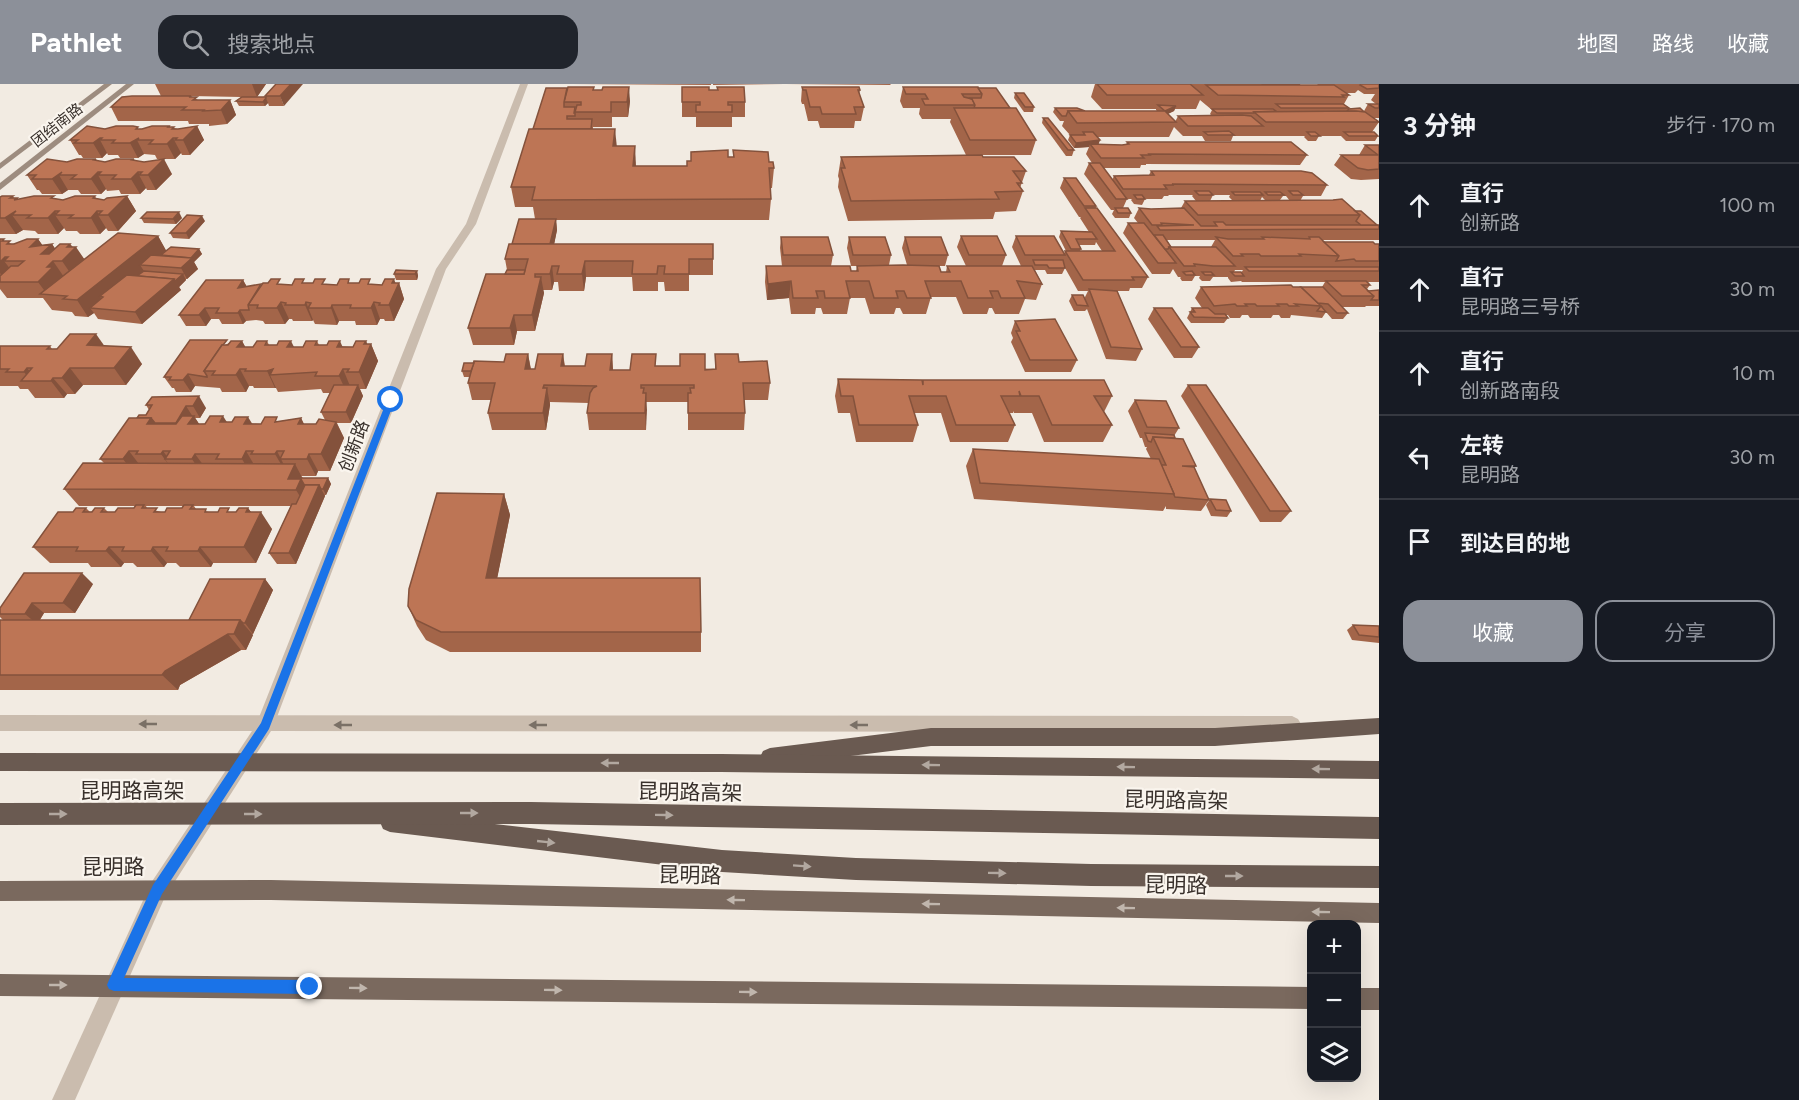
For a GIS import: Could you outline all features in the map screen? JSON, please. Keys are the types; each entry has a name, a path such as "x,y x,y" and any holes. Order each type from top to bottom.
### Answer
{"highway":[{"path":"721,764 931,737 1215,736 1379,725"},
{"name":"昆明路高架","path":"0,762 721,764 1379,770"},
{"name":"昆明路高架","path":"0,814 542,813 1379,828"},
{"path":"300,814 722,861 845,869 1080,875 1379,877"}],"main road":[{"name":"团结南路","path":"0,167 108,84"},
{"name":"团结南路","path":"0,187 130,84"},
{"name":"昆明路","path":"0,891 272,890 1379,913"},
{"path":"0,985 1307,998"},
{"path":"1361,999 1379,999"}],"street":[{"name":"创新路","path":"63,1100 158,890 265,725 441,269 471,224 524,84"},
{"path":"0,723 1379,725"}],"building":[{"path":"276,84 291,84 280,96 265,96"},
{"path":"1097,84 1190,84 1203,95 1107,95"},
{"path":"1298,84 1300,85 1262,85"},
{"path":"1361,84 1379,84 1379,88 1367,89"},
{"path":"1206,85 1334,85 1349,95 1342,95 1344,97 1218,95"},
{"path":"568,87 594,87 593,90 602,90 603,87 629,87 627,102 611,102 611,112 575,112 577,105 581,105 581,102 564,102"},
{"path":"682,87 709,87 709,90 718,90 717,87 744,87 745,102 728,102 728,105 732,105 732,112 696,112 696,105 700,105 700,102 682,102"},
{"path":"802,87 859,87 864,107 854,107 856,114 822,114 820,107 810,107 806,90"},
{"path":"903,87 978,87 982,94 962,94 972,99 975,105 925,105 922,99 928,99 925,94 906,94"},
{"path":"546,88 567,88 564,107 575,107 575,116 567,116 567,119 592,119 591,129 533,129"},
{"path":"978,88 996,88 1010,108 974,108 972,99 969,98 981,98 982,94"},
{"path":"1015,93 1024,93 1034,107 1025,107"},
{"path":"191,96 189,97 197,97 193,100 230,100 221,110 182,110 186,107 111,107 122,97"},
{"path":"242,97 266,98 263,102 236,101"},
{"path":"1276,104 1343,104 1349,108 1281,108"},
{"path":"1368,104 1379,104 1379,108 1375,108"},
{"path":"1158,105 1176,106 1165,111"},
{"path":"954,108 1016,108 1036,140 970,140"},
{"path":"1055,108 1077,108 1085,111 1068,111 1066,116 1062,116"},
{"path":"1360,108 1364,112 1347,111 1349,109"},
{"path":"1212,109 1273,109 1276,111 1217,113"},
{"path":"1068,111 1165,111 1176,122 1077,123"},
{"path":"1254,112 1365,112 1379,122 1266,122"},
{"path":"1178,116 1251,116 1263,126 1188,126"},
{"path":"1043,118 1048,118 1074,150 1068,150"},
{"path":"87,126 105,129 116,126 133,126 138,127 136,129 142,129 152,126 169,126 174,127 172,129 178,129 197,126 183,140 173,138 167,144 149,144 153,140 137,140 139,138 130,143 112,143 115,140 100,140 102,138 93,143 74,143 78,140 70,140"},
{"path":"529,129 615,129 613,146 635,146 633,166 687,166 687,161 691,161 691,152 728,150 728,157 734,157 733,150 768,152 769,162 773,162 774,168 769,168 771,199 532,200 535,187 511,187"},
{"path":"1229,131 1234,135 1208,135 1204,132"},
{"path":"1083,132 1093,132 1100,140 1076,143 1070,135 1085,135"},
{"path":"1307,132 1315,132 1320,136 1311,136"},
{"path":"1344,132 1374,132 1378,136 1349,136"},
{"path":"1127,142 1291,142 1307,155 1149,154 1141,155 1144,158 1101,158 1090,144 1129,144"},
{"path":"1365,145 1379,145 1379,169 1358,168 1341,155 1378,155"},
{"path":"982,155 983,157 1014,157 1026,171 1013,171 1022,183 1017,183 1023,191 995,192 999,199 851,201 841,168 845,168 841,157"},
{"path":"47,159 67,162 77,159 96,159 94,160 105,162 116,159 134,159 132,160 144,162 164,159 148,175 139,175 142,172 138,172 131,179 112,179 116,175 98,175 101,172 91,179 71,179 76,175 59,175 62,172 52,179 32,179 36,175 27,175"},
{"path":"1089,163 1100,163 1127,199 1116,199"},
{"path":"1151,171 1301,171 1312,173 1327,185 1172,184 1174,185 1164,185 1167,189 1123,189 1114,176 1154,175"},
{"path":"1064,178 1076,178 1096,206 1084,206"},
{"path":"1195,191 1209,191 1213,195 1199,195"},
{"path":"1289,191 1298,191 1303,195 1293,195"},
{"path":"1232,192 1260,192 1263,195 1235,195"},
{"path":"1265,192 1280,192 1284,195 1268,195"},
{"path":"1134,195 1142,195 1145,199 1137,199"},
{"path":"34,196 54,196 51,198 63,200 75,196 95,196 93,198 104,200 127,196 108,215 98,215 102,211 97,211 91,218 69,218 73,215 55,215 59,211 55,211 48,218 27,218 31,215 12,215 16,211 5,218 0,218 0,197 17,198 14,200"},
{"path":"1342,199 1360,215 1198,215 1185,201 1333,200"},
{"path":"1085,208 1097,208 1148,277 1132,277 1134,280 1083,280 1065,251 1115,251"},
{"path":"1115,208 1128,208 1131,213 1118,213"},
{"path":"1139,208 1184,208 1201,226 1217,226 1214,222 1223,222 1226,225 1379,225 1379,229 1160,230 1157,226 1194,225 1161,223 1162,225 1152,225"},
{"path":"1355,211 1361,211 1377,225 1361,225 1356,221 1360,215"},
{"path":"147,212 179,212 173,219 141,218"},
{"path":"187,215 202,216 186,233 170,233"},
{"path":"519,219 556,219 550,244 512,244"},
{"path":"1128,223 1144,223 1176,263 1158,263"},
{"path":"1061,231 1092,232 1097,239 1076,239 1081,249 1071,249"},
{"path":"118,233 158,236 77,300 63,299 67,296 40,294"},
{"path":"1154,235 1163,235 1171,247 1165,249"},
{"path":"961,236 997,236 1006,255 969,255"},
{"path":"1016,236 1054,236 1065,255 1025,255"},
{"path":"781,237 828,237 833,255 783,255"},
{"path":"849,237 885,237 891,255 853,255"},
{"path":"905,237 941,237 948,255 910,255"},
{"path":"1216,237 1310,239 1309,237 1319,237 1339,256 1241,254 1243,256 1233,256"},
{"path":"0,239 10,241 7,244 14,244 27,239 38,239 30,247 52,244 41,254 49,254 60,244 70,244 67,247 76,247 62,261 53,261 47,267 53,267 38,282 0,282 0,276 11,266 18,266 24,261 4,261 8,257 5,257 0,262"},
{"path":"1324,242 1379,244 1379,261 1356,261 1354,259 1336,261 1339,256"},
{"path":"509,244 713,244 713,259 689,259 689,274 664,274 665,266 658,266 657,274 632,274 633,261 585,261 582,274 557,274 559,266 552,266 550,274 535,274 535,277 541,277 532,315 514,315 510,328 468,328 486,274 524,274 528,259 505,259"},
{"path":"171,247 199,249 191,258 161,255"},
{"path":"1169,247 1216,247 1235,266 1194,264 1195,266 1184,266"},
{"path":"151,255 192,258 181,268 140,265"},
{"path":"1033,260 1063,260 1065,268 1035,265"},
{"path":"766,266 850,266 851,271 858,271 857,266 939,266 941,272 950,272 947,266 1032,266 1042,284 1017,281 1025,298 1001,298 998,291 990,291 993,298 968,298 961,281 925,281 931,298 907,298 904,291 896,291 898,298 874,298 869,281 846,281 850,298 825,298 824,291 816,291 818,298 793,298 791,281 768,284"},
{"path":"1245,267 1379,267 1379,271 1249,271"},
{"path":"396,270 417,271 415,274 394,274"},
{"path":"507,270 525,270 524,274 505,274"},
{"path":"144,271 183,274 175,281 174,279 137,276"},
{"path":"1192,271 1195,275 1186,275 1183,272"},
{"path":"1202,272 1211,272 1214,275 1205,275"},
{"path":"1231,272 1241,272 1244,276 1235,276"},
{"path":"127,275 174,279 135,312 90,308 103,297 100,296"},
{"path":"271,279 280,279 277,284 292,285 295,279 304,279 302,283 313,283 315,279 325,279 322,284 337,285 340,279 349,279 348,283 359,283 361,279 370,279 368,284 382,285 385,279 394,279 392,283 399,283 389,305 379,305 380,303 374,302 371,308 332,305 331,308 308,308 311,303 306,302 305,305 285,305 286,303 281,302 277,308 257,308 258,305 248,305 263,283 268,283"},
{"path":"206,280 243,280 238,288 261,284 248,305 249,310 240,310 238,313 216,313 219,308 205,308 199,315 179,315"},
{"path":"1326,281 1366,281 1370,285 1362,285 1374,296 1342,296"},
{"path":"1291,285 1301,287 1321,306 1245,304 1247,306 1237,306 1235,304 1214,306 1201,287"},
{"path":"1301,287 1323,287 1348,313 1337,313 1328,304 1318,303"},
{"path":"1089,289 1117,291 1142,349 1111,347"},
{"path":"1379,290 1379,300 1371,300 1374,296 1368,291"},
{"path":"1072,295 1083,295 1088,306 1077,305"},
{"path":"1321,306 1326,312 1317,311"},
{"path":"1154,308 1172,308 1199,347 1181,347"},
{"path":"1192,308 1208,308 1215,314 1225,314 1228,318 1194,317 1190,312 1195,312"},
{"path":"1055,319 1077,360 1030,360 1016,331 1020,331 1015,321"},
{"path":"70,334 96,334 87,345 131,347 114,368 70,368 62,378 53,378 51,381 21,381 32,368 27,368 24,372 6,372 9,369 0,369 0,346 50,346 47,349 57,349"},
{"path":"190,340 227,340 204,371 207,377 188,374 183,380 169,380 171,377 164,377"},
{"path":"231,341 242,341 237,347 253,347 257,341 267,341 265,345 277,345 279,341 291,341 287,347 303,347 306,341 317,341 315,345 327,345 329,341 340,341 337,347 353,347 356,341 366,341 364,344 371,344 359,372 347,372 349,369 343,369 339,376 315,376 317,372 270,375 273,369 245,371 246,369 240,369 236,375 212,375 215,371 204,371 222,345 228,345"},
{"path":"506,354 528,354 525,369 535,369 538,354 563,354 561,366 585,366 587,354 612,354 610,370 630,370 632,354 656,354 655,366 680,366 680,354 705,354 705,370 716,369 715,354 738,354 739,362 767,361 770,383 743,383 745,413 688,413 688,393 691,393 690,388 694,388 694,385 641,385 641,388 644,388 643,393 646,393 645,413 587,413 590,393 597,386 544,385 543,388 547,388 543,413 488,413 495,383 468,383 474,361 504,362"},
{"path":"464,363 474,363 471,371 462,371"},
{"path":"838,379 922,380 923,385 923,380 1104,380 1112,396 1094,396 1112,425 1052,425 1039,396 1021,396 1019,391 1020,396 1001,396 1015,425 956,425 946,396 909,396 918,425 859,425 853,396 841,396"},
{"path":"334,385 358,385 346,412 321,412"},
{"path":"1188,385 1206,385 1291,511 1270,511"},
{"path":"199,396 193,406 186,406 176,423 155,423 151,418 137,418 139,415 146,415 152,405 146,405 152,397"},
{"path":"1135,400 1166,401 1179,428 1147,427"},
{"path":"182,416 194,416 188,424 205,424 210,416 223,416 220,422 232,422 235,417 248,417 244,424 261,424 265,417 277,417 275,422 301,418 298,424 316,424 319,419 336,422 321,454 309,454 307,459 280,459 284,451 277,451 275,454 251,454 253,451 246,451 242,459 216,459 219,454 195,454 192,459 165,459 170,451 163,451 161,454 136,454 138,451 129,451 123,459 100,459 129,418 151,418 147,424 176,424"},
{"path":"1145,433 1174,435 1175,438 1153,437 1151,442 1148,441"},
{"path":"1153,437 1183,439 1196,466 1182,466 1194,467 1209,500 1175,497 1161,465 1166,465"},
{"path":"973,449 1159,459 1174,494 980,483"},
{"path":"83,463 295,464 288,479 301,479 296,490 64,489"},
{"path":"301,478 328,478 321,489 319,485 305,486"},
{"path":"305,485 319,485 289,553 269,553 292,504 296,504"},
{"path":"437,493 504,494 486,578 700,578 701,632 441,632 416,620 408,606 409,589"},
{"path":"1210,499 1226,500 1231,511 1216,510"},
{"path":"136,505 144,505 142,508 157,508 154,512 165,512 167,508 193,505 190,509 206,509 205,512 218,512 220,508 229,508 227,512 236,512 239,508 248,508 246,512 261,512 244,547 200,547 198,551 166,551 168,547 153,547 151,551 122,551 124,547 109,547 106,551 76,551 78,547 33,547 58,512 73,512 76,508 86,508 83,512 92,512 95,508 104,508 101,512 115,512 118,508 134,508"},
{"path":"24,573 82,573 63,603 32,603 25,614 0,614 0,608"},
{"path":"210,579 265,579 245,623 240,620 189,620"},
{"path":"0,620 240,620 234,634 228,634 165,671 162,675 0,675"},
{"path":"1353,625 1379,626 1379,637 1359,635"}],"route":[{"path":"310,987 114,985 158,890 265,725 391,400"}]}
